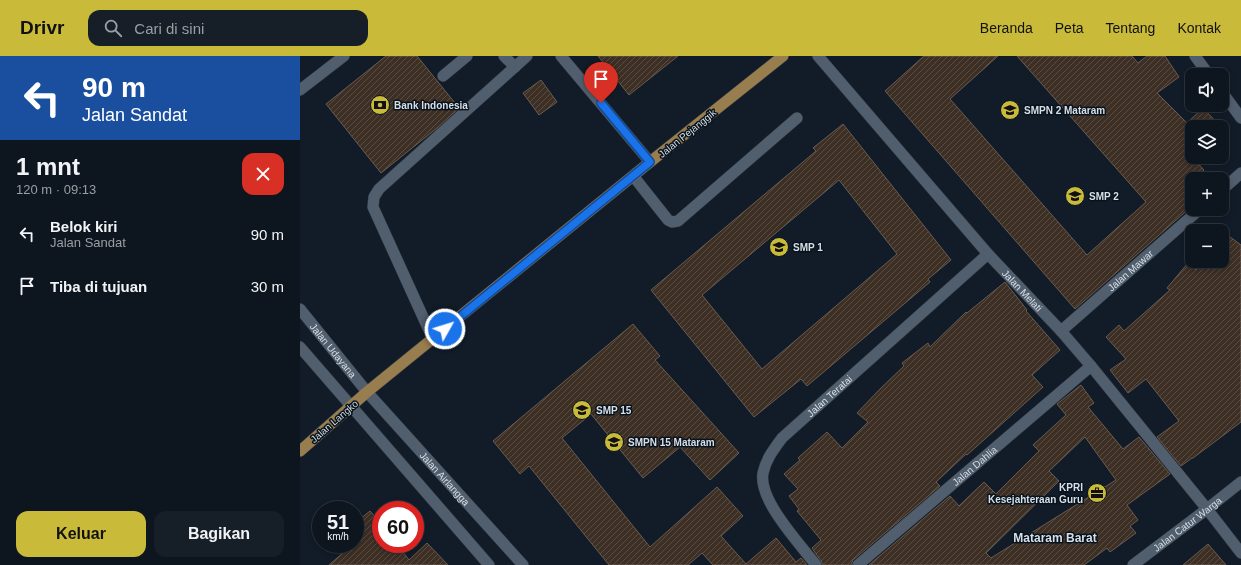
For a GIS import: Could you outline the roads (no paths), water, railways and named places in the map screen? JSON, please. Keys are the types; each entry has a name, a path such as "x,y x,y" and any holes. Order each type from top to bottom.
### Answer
{"main road":[{"name":"Jalan Pejanggik","path":"367,392 783,56"},
{"name":"Jalan Langko","path":"300,450 367,392"}],"street":[{"path":"300,90 344,56"},
{"path":"443,76 467,56"},
{"path":"504,56 516,67"},
{"path":"433,339 373,206 374,197 379,189 528,56"},
{"path":"561,56 650,162"},
{"name":"Jalan Melati","path":"818,56 988,254 1061,331 1091,366 1241,553"},
{"path":"1195,56 1204,68"},
{"path":"1229,102 1241,118"},
{"path":"634,177 668,220 672,222 678,221 797,118"},
{"path":"1229,184 1241,173"},
{"name":"Jalan Mawar","path":"1061,331 1192,216"},
{"name":"Jalan Teratai","path":"816,565 773,510 765,492 763,474 769,455 782,438 988,254"},
{"name":"Jalan Udayana","path":"300,309 367,392"},
{"path":"300,347 489,565"},
{"name":"Jalan Dahlia","path":"858,565 1091,366"},
{"name":"Jalan Airlangga","path":"367,392 523,565"},
{"name":"Jalan Catur Warga","path":"1133,565 1241,482"}],"place":[{"name":"Bank Indonesia","path":"380,105"},
{"name":"SMPN 2 Mataram","path":"1010,110"},
{"name":"SMP 2","path":"1075,196"},
{"name":"SMP 1","path":"779,247"},
{"name":"SMP 15","path":"582,410"},
{"name":"SMPN 15 Mataram","path":"614,442"},
{"name":"KPRI Kesejahteraan Guru","path":"1097,493"}],"district":[{"name":"Mataram Barat","path":"1055,538"}]}
